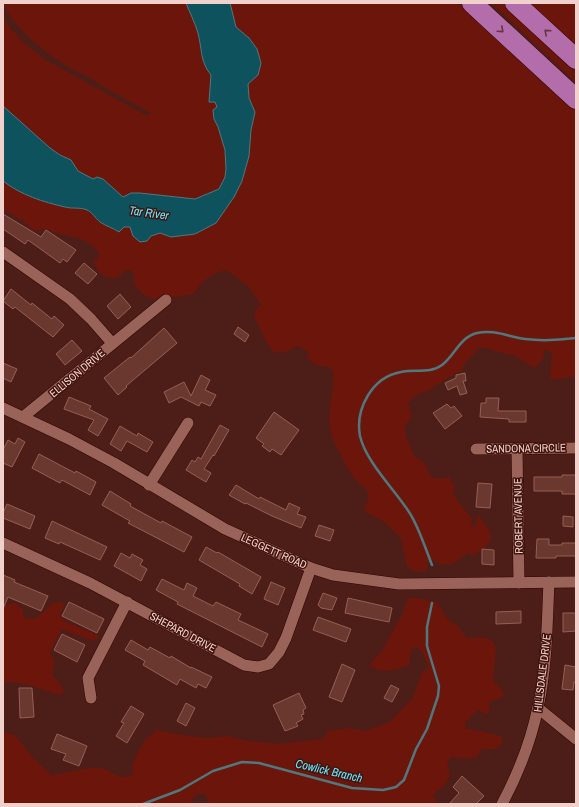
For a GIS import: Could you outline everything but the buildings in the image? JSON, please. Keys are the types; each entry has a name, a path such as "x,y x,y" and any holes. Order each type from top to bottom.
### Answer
{"highway":[{"path":"472,3 576,99"},
{"path":"515,3 576,59"}],"street":[{"name":"ELLISON DRIVE","path":"3,252 70,299 91,319 112,343 23,417"},
{"path":"112,343 166,300"},
{"name":"LEGGETT ROAD","path":"3,408 69,439 114,463 225,529 311,568 333,575 399,584 576,582"},
{"path":"149,485 188,423"},
{"name":"SANDONA CIRCLE","path":"476,449 576,448"},
{"name":"ROBERT AVENUE","path":"517,449 519,583"},
{"name":"SHEPARD DRIVE","path":"3,543 90,583 244,665 258,667 269,664 279,652 286,638 311,568"},
{"name":"HILLSDALE DRIVE","path":"502,804 518,770 529,740 538,708 546,649 549,582"},
{"path":"91,698 88,678 126,602"},
{"path":"538,708 576,739"}],"shaded area":[{"path":"3,3 186,3 198,33 203,60 211,75 209,102 215,102 217,107 214,119 219,131 226,159 225,176 219,189 195,199 140,193 131,193 123,197 103,179 93,179 78,171 71,160 50,148 3,106 3,18 22,41 44,59 147,116 151,113 50,55 26,35 12,19"},
{"path":"230,3 457,3 576,111 576,377 558,379 550,378 552,353 545,349 543,359 534,368 516,356 487,348 479,348 465,363 461,371 429,390 414,396 408,403 412,417 405,426 405,431 414,456 425,463 430,476 440,479 450,477 455,488 453,493 460,505 473,519 471,521 472,527 476,526 477,517 479,516 491,535 489,542 473,556 468,553 455,562 447,565 433,560 428,561 427,568 423,572 413,571 407,566 401,538 385,522 366,512 364,507 368,500 367,491 350,472 333,439 329,419 333,372 329,367 316,365 313,363 307,358 309,352 298,346 283,353 274,352 268,345 255,318 255,311 261,305 248,286 226,270 208,278 194,293 172,297 151,298 138,289 133,281 135,276 130,270 124,271 117,278 105,276 99,272 93,260 98,258 99,252 85,241 46,229 34,231 24,221 3,209 3,181 17,190 40,200 90,212 95,218 119,232 124,227 130,227 151,236 160,233 171,237 242,181 249,156 251,130 255,112 249,98 248,84 258,75 249,38 236,27"},
{"path":"492,3 502,3 576,74 576,82"},
{"path":"525,3 576,3 576,51"},
{"path":"408,598 417,598 435,602 441,608 448,620 458,626 467,639 477,637 490,639 496,647 493,680 504,693 501,698 489,702 490,712 486,714 478,710 466,721 465,728 501,736 503,743 496,749 482,749 477,757 461,759 451,757 447,762 450,776 445,785 433,795 438,804 208,804 206,795 199,793 192,799 193,804 3,804 3,732 15,735 32,757 51,775 84,769 101,768 123,777 133,774 132,766 139,750 145,740 157,730 187,736 207,738 227,736 249,741 277,744 323,739 328,731 351,728 365,731 390,722 412,699 423,671 429,668 422,652 416,646 411,650 409,665 394,670 380,671 369,665 382,651 403,613"},
{"path":"62,602 64,607 59,614 64,621 99,636 97,639 91,640 61,629 50,652 54,662 52,676 60,683 64,692 60,695 18,682 3,683 3,605 15,603 22,609 24,618 35,619 52,604"}],"water":[{"name":"Tar River","path":"186,3 230,3 236,27 249,38 257,49 261,63 258,75 248,84 249,98 255,112 251,130 249,156 242,181 234,197 216,223 195,234 171,237 160,233 151,236 147,241 140,242 133,236 130,227 124,227 119,232 100,222 87,210 68,208 40,200 17,190 3,181 3,106 50,148 71,160 78,171 93,179 97,177 103,179 123,197 131,193 140,193 195,199 219,189 225,177 225,150 214,119 213,110 217,107 215,102 209,102 211,75 203,60 198,33"}],"waterway":[{"name":"Cowlick Branch","path":"432,565 412,517 374,466 363,446 359,426 360,415 368,396 374,387 391,375 406,371 437,368 447,361 466,338 477,333 490,332 537,340 576,338"},
{"name":"Cowlick Branch","path":"143,804 180,790 213,771 242,762 259,763 352,788 383,790 396,787 404,780 416,749 427,729 438,696 439,686 427,646 427,627 432,603"}]}
